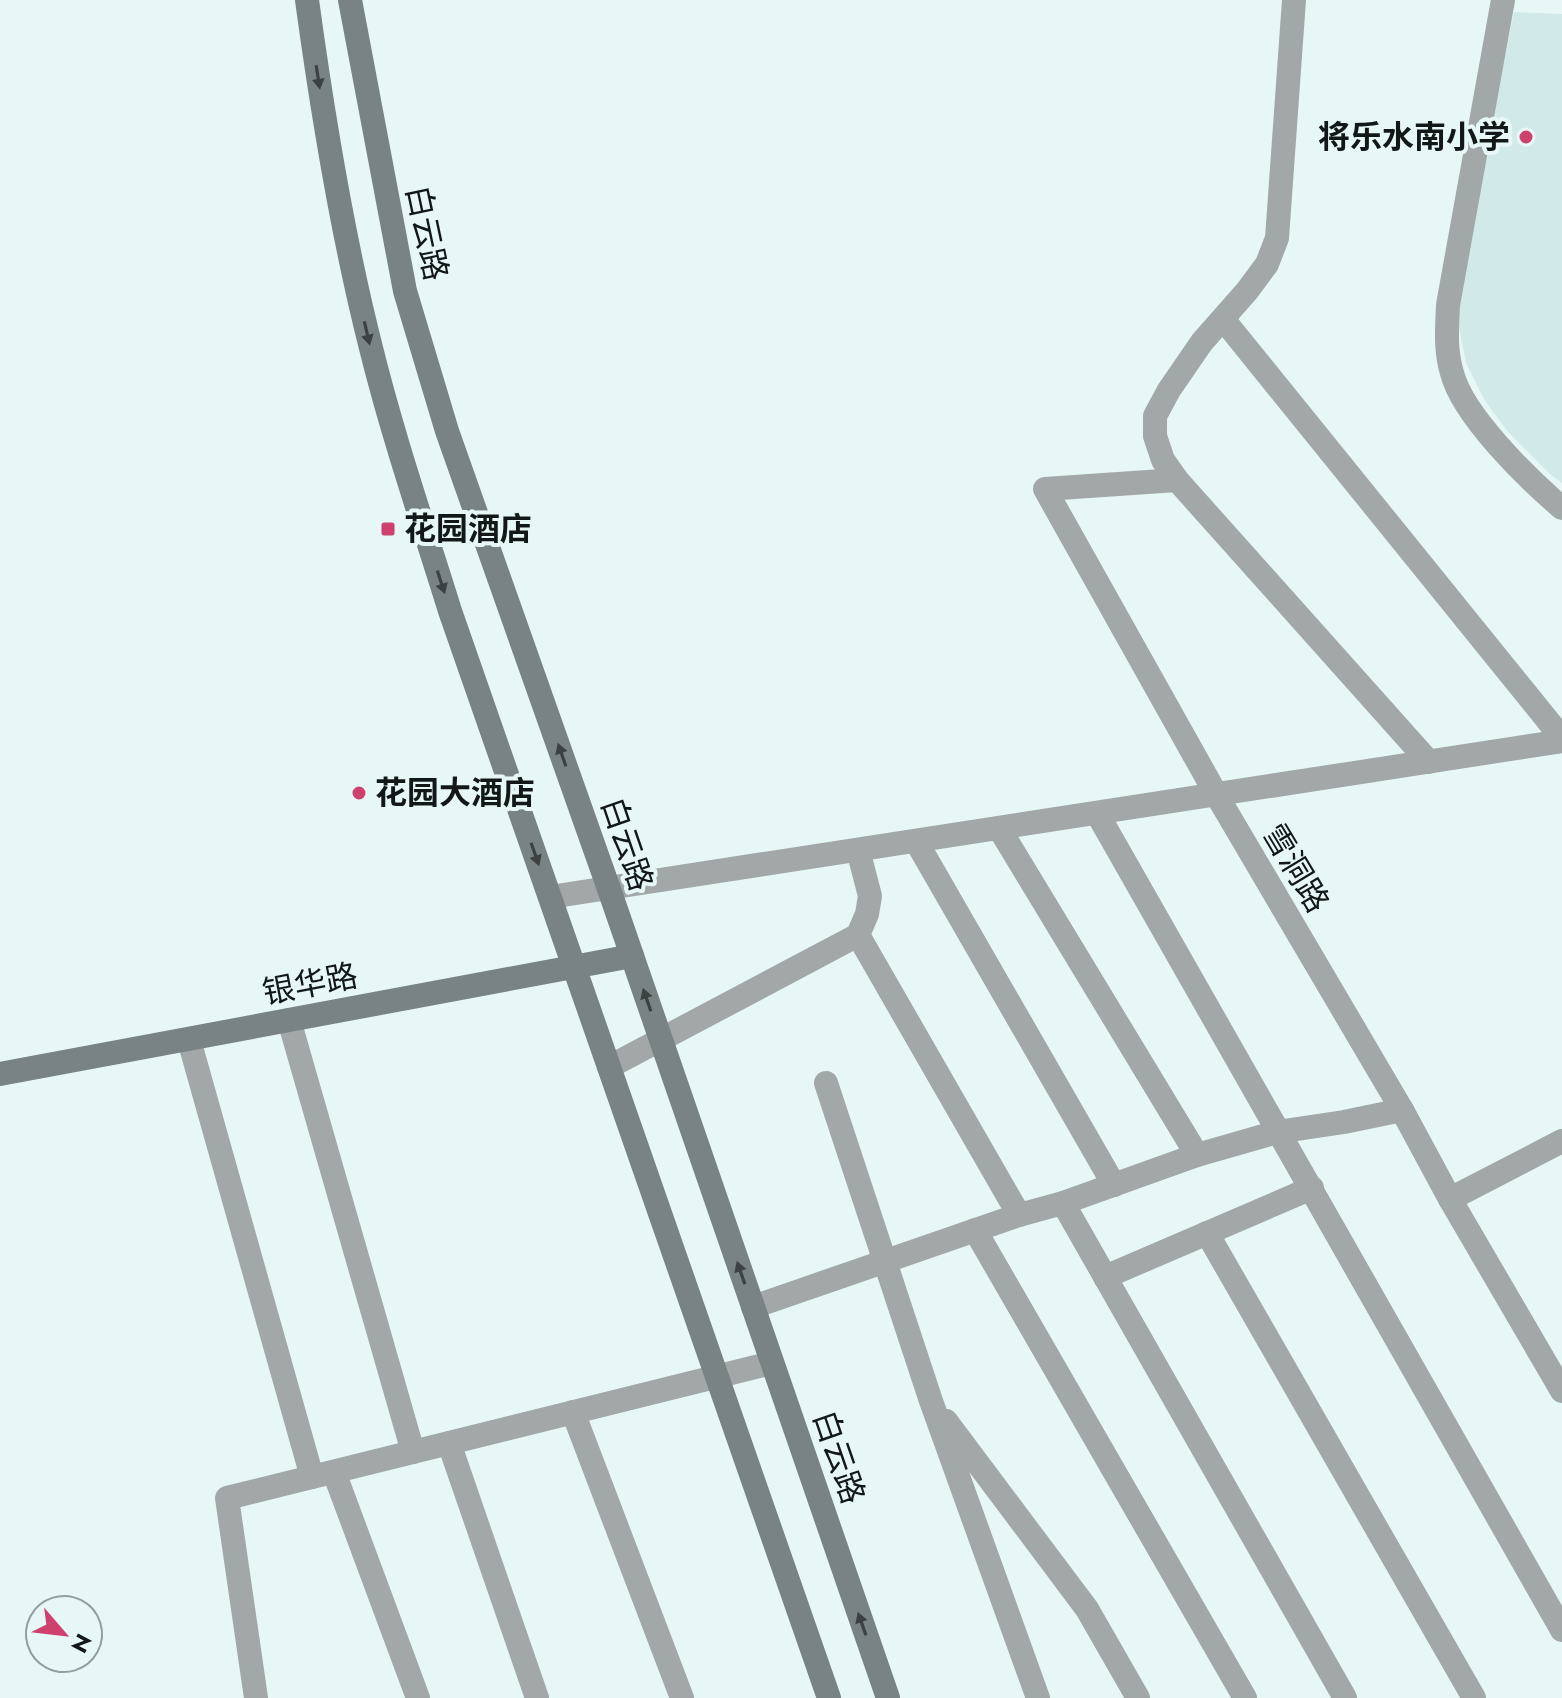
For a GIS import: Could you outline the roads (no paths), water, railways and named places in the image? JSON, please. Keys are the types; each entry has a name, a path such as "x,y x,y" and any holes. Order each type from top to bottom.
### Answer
{"main road":[{"path":"307,0 352,271 396,440 450,611 829,1698"},
{"name":"白云路","path":"350,0 405,291 447,431 609,889 888,1698"},
{"name":"银华路","path":"0,1074 632,956"}],"street":[{"path":"1294,0 1277,238 1267,264 1202,342 1169,390 1155,416 1155,436 1163,460 1177,480 1429,762"},
{"path":"1503,0 1448,305 1446,340 1452,375 1464,401 1492,438 1538,488 1562,508"},
{"path":"550,897 1562,740 1223,319"},
{"name":"雪洞路","path":"1177,480 1045,489 1216,794 1402,1110 1562,1391"},
{"path":"1097,813 1562,1630"},
{"path":"999,828 1197,1155"},
{"path":"916,841 1114,1185"},
{"path":"609,1067 858,935 867,914 870,896 858,850"},
{"path":"858,935 1019,1215"},
{"path":"289,1020 413,1452"},
{"path":"189,1040 323,1474 418,1698"},
{"path":"826,1083 931,1401 1038,1698"},
{"path":"753,1307 1197,1155 1277,1132 1402,1110"},
{"path":"1450,1199 1562,1141"},
{"path":"1105,1277 1312,1188"},
{"path":"1063,1203 1345,1698"},
{"path":"975,1230 1245,1698"},
{"path":"1207,1233 1474,1698"},
{"path":"256,1698 227,1498 772,1363"},
{"path":"931,1401 1087,1609 1138,1698"},
{"path":"573,1412 682,1698"},
{"path":"449,1443 537,1698"}],"place":[{"name":"将乐水南小学","path":"1526,137"},
{"name":"花园酒店","path":"388,529"},
{"name":"花园大酒店","path":"359,793"}]}
